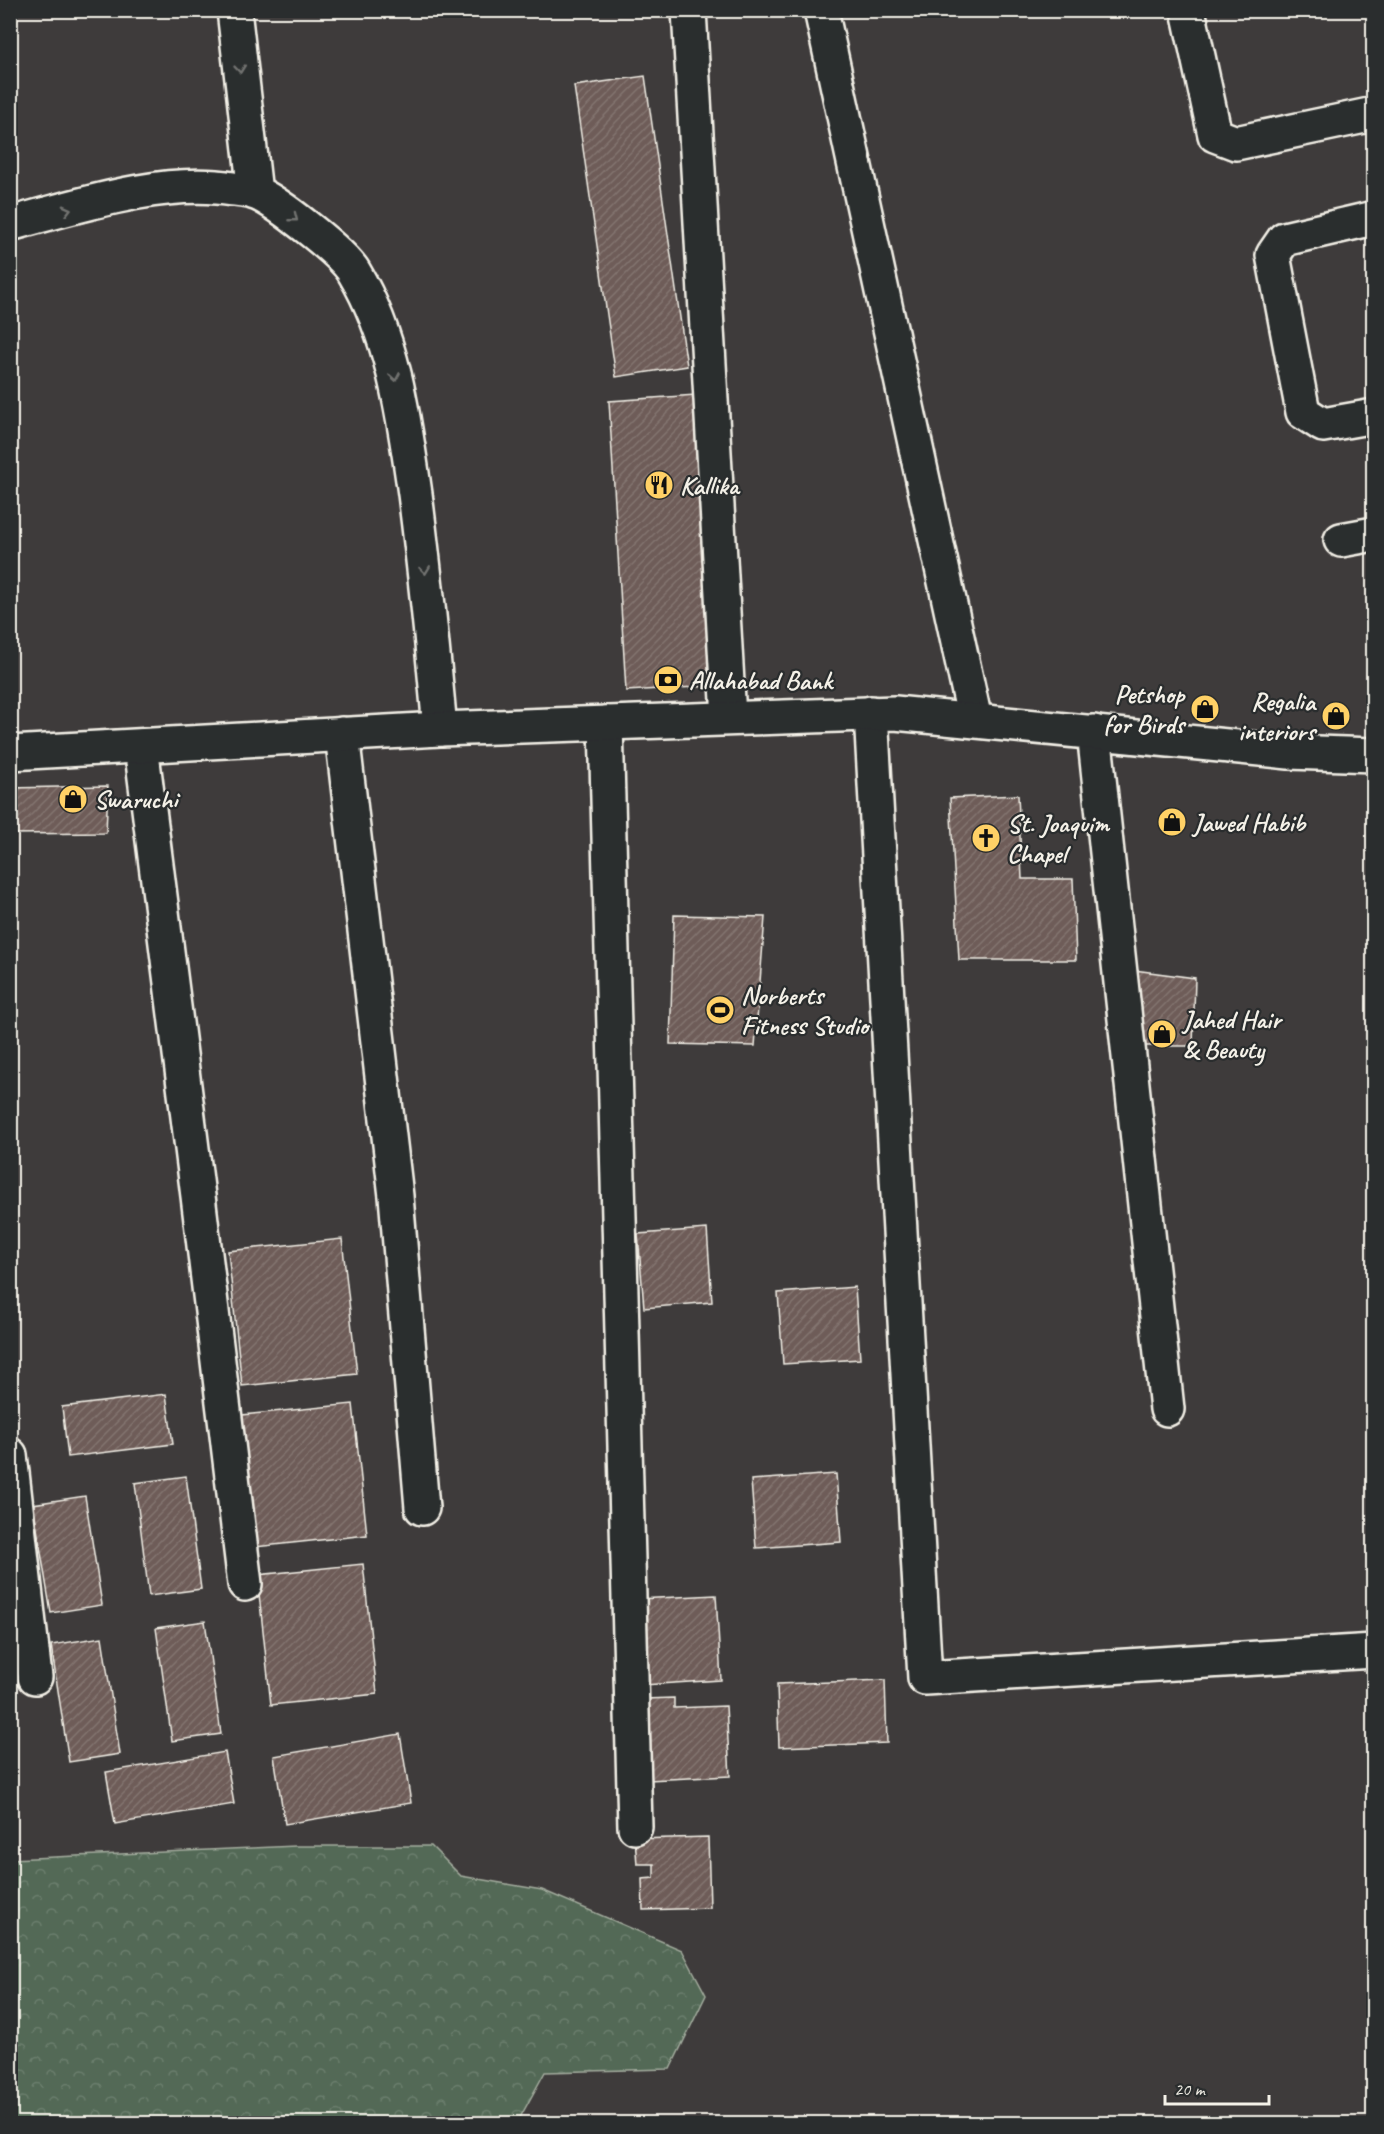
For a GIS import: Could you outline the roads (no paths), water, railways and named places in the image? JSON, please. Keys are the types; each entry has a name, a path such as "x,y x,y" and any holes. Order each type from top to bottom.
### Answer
{"street":[{"path":"234,10 255,193"},
{"path":"689,10 729,718"},
{"path":"821,10 975,720"},
{"path":"1188,10 1215,135 1236,143 1374,114"},
{"path":"10,224 138,192 211,185 255,193 315,234 353,269 373,306 393,364 410,462 425,572 440,729"},
{"path":"1374,218 1284,239 1273,255 1303,412 1323,425 1374,416"},
{"path":"1341,540 1374,534"},
{"path":"10,753 440,729 895,712 1289,752 1374,755"},
{"path":"871,713 925,1678 1374,1651"},
{"path":"606,723 635,1827"},
{"path":"1094,732 1167,1409"},
{"path":"342,734 396,1196 422,1508"},
{"path":"141,746 245,1584"},
{"path":"10,1455 35,1677"}],"place":[{"name":"Kallika","path":"659,485"},
{"name":"Allahabad Bank","path":"668,680"},
{"name":"Petshop for Birds","path":"1205,709"},
{"name":"Regalia interiors","path":"1336,716"},
{"name":"Swaruchi","path":"73,799"},
{"name":"Jawed Habib","path":"1172,822"},
{"name":"St. Joaquim Chapel","path":"986,838"},
{"name":"Norberts Fitness Studio","path":"720,1010"},
{"name":"Jahed Hair & Beauty","path":"1162,1034"}]}
